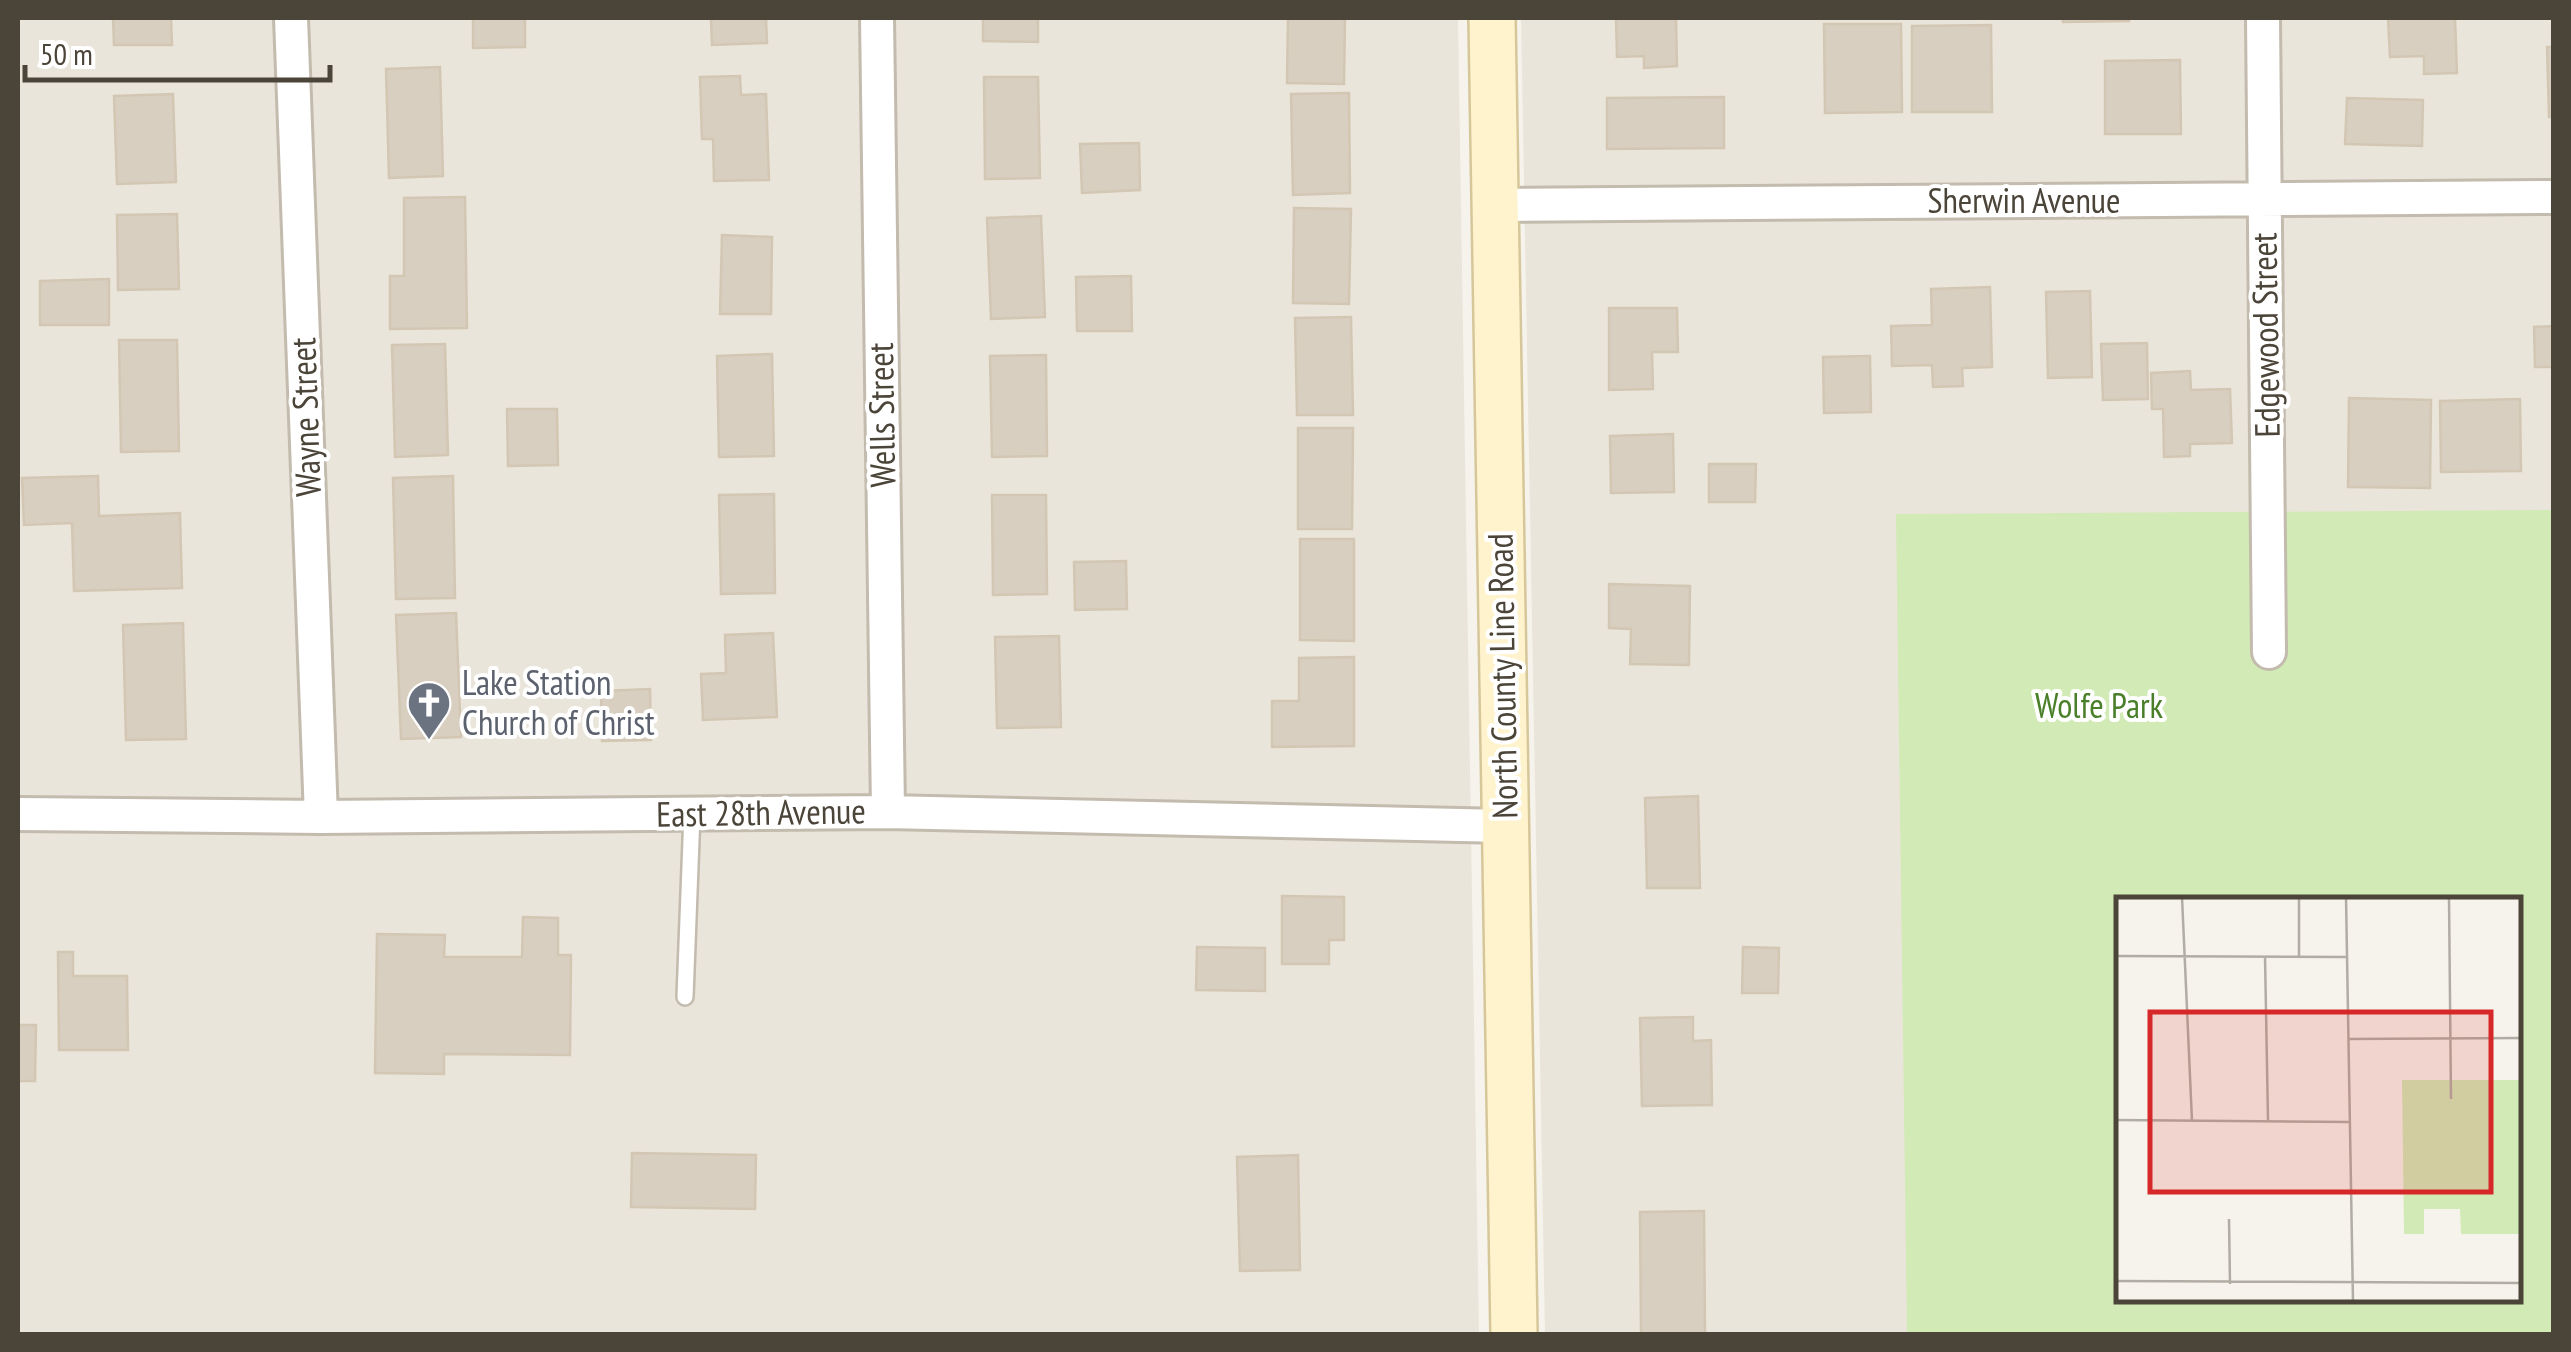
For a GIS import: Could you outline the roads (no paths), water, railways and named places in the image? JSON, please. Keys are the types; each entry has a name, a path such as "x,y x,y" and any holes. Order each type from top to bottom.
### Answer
{"main road":[{"name":"North County Line Road","path":"1492,18 1514,1334"}],"street":[{"name":"Wayne Street","path":"291,18 321,816"},
{"name":"Wells Street","path":"877,18 888,812"},
{"name":"Edgewood Street","path":"2263,18 2269,652"},
{"name":"Sherwin Avenue","path":"1495,205 2554,196"},
{"name":"East 28th Avenue","path":"18,814 888,812 1505,826"}],"lane":[{"path":"684,998 692,814"}],"place":[{"name":"Lake Station Church of Christ","path":"429,741"}],"park label":[{"name":"Wolfe Park","path":"2099,706"}]}
